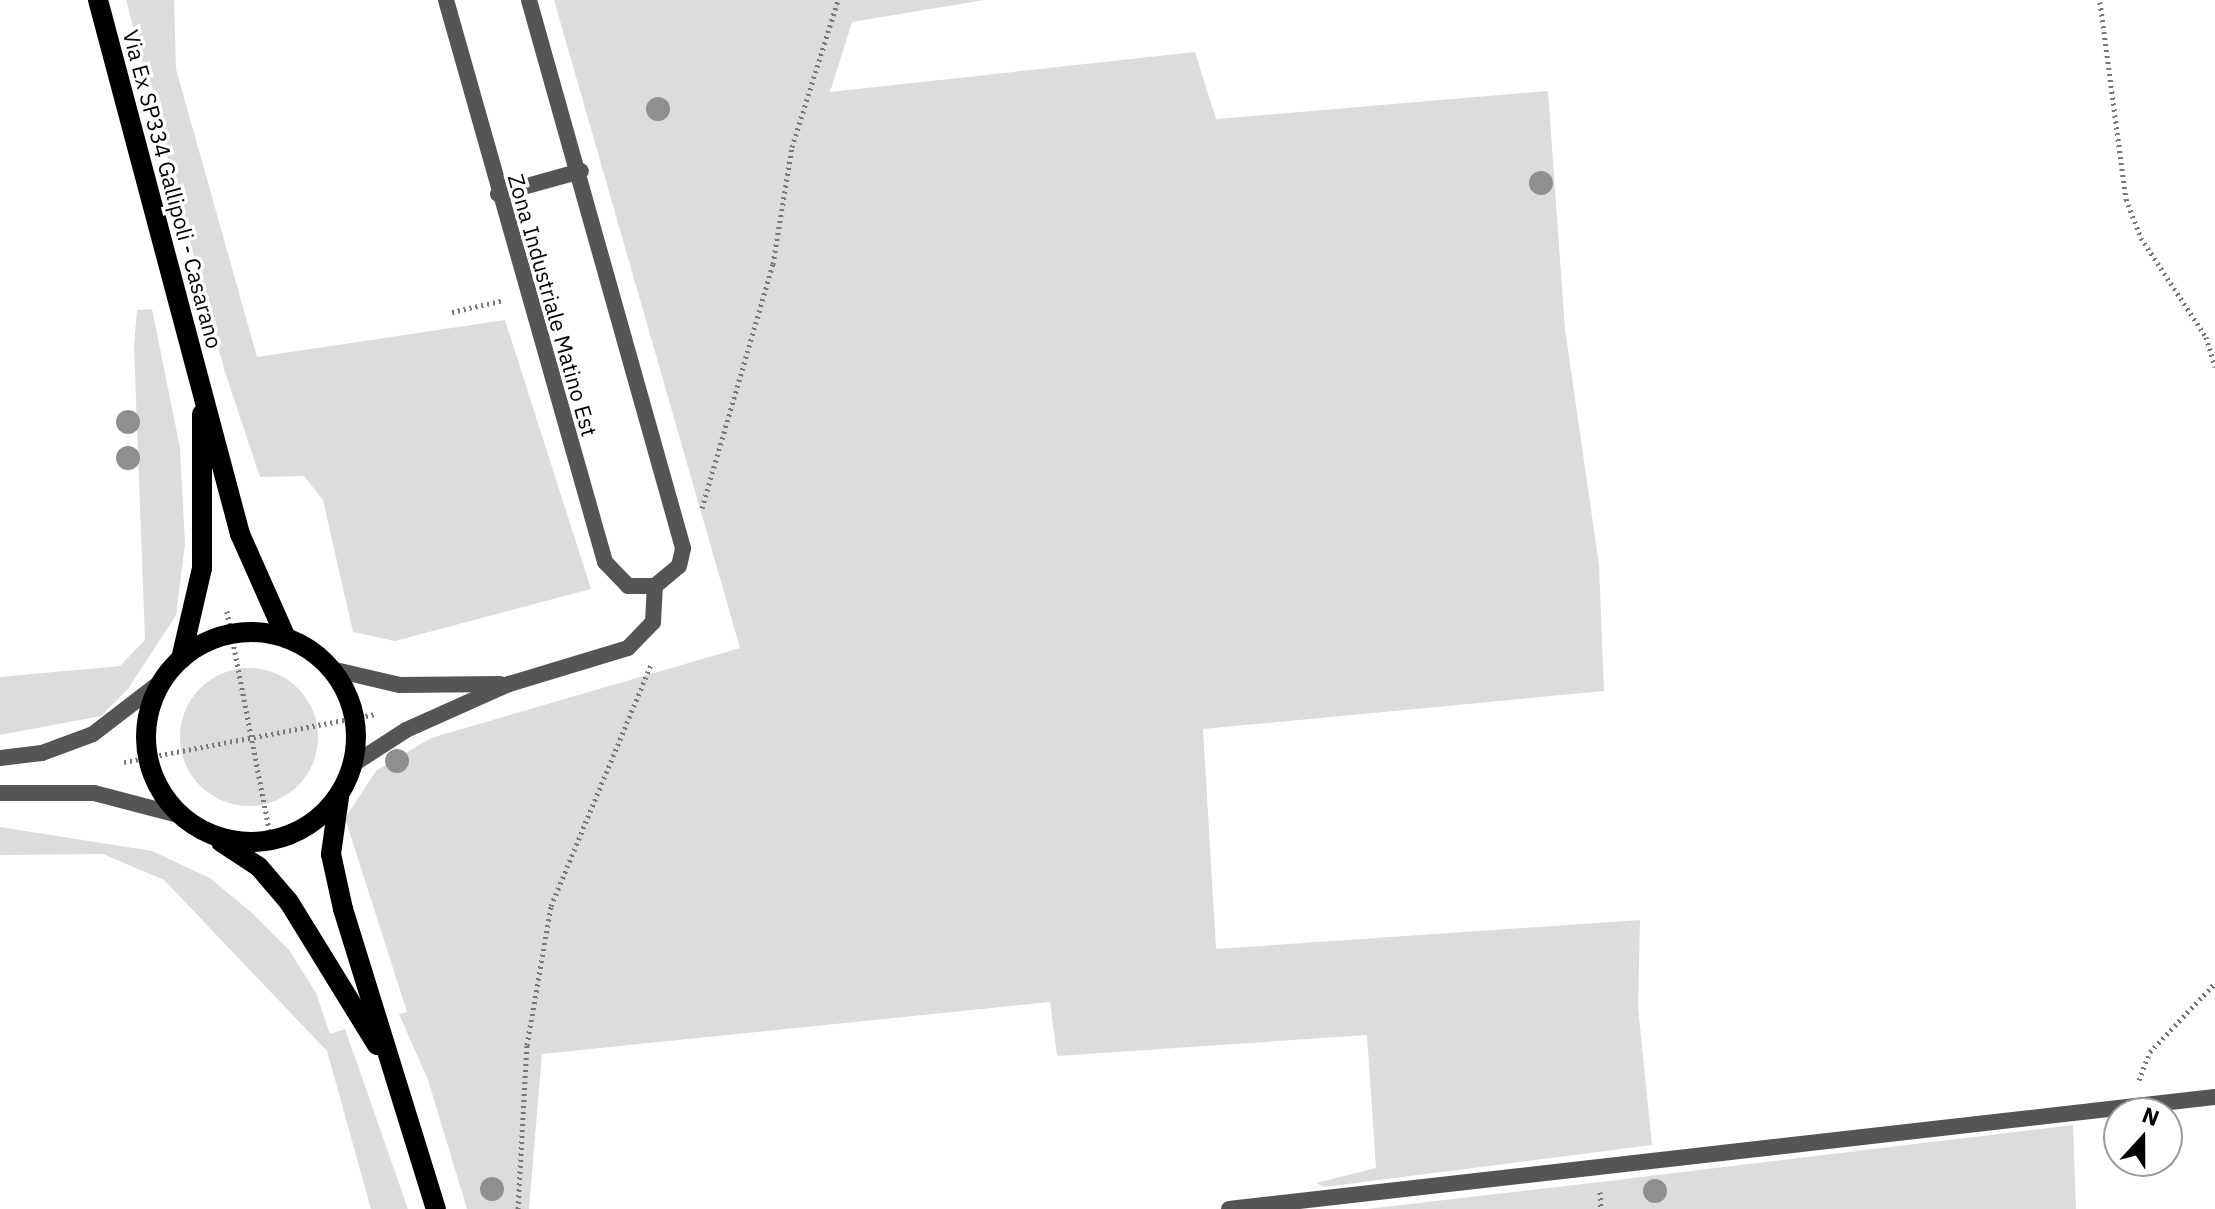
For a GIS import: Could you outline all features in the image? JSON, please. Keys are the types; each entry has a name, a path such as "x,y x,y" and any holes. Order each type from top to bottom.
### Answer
{"main road":[{"name":"Via Ex SP334 Gallipoli - Casarano","path":"98,0 253,573 286,638"},
{"name":"Via Ex SP334 Gallipoli - Casarano","path":"181,659 202,568 202,390"},
{"path":"201,829 235,840 272,845 318,819 340,792 352,765 354,717 331,669 286,638 232,634 181,659 163,680 146,730 148,757 182,816 201,829 259,867 289,902 392,1073"},
{"path":"340,792 331,854 392,1073 436,1209"}],"street":[{"name":"Zona Industriale Matino Est","path":"446,0 525,295 605,562 628,586 655,586"},
{"path":"352,765 406,730 509,684 638,641 653,622 655,586 679,566 683,548 581,171 529,0"},
{"path":"498,194 581,171"},
{"path":"331,669 400,685 509,684"},
{"path":"0,758 42,753 93,734 163,680"},
{"path":"0,793 94,793 182,816"},
{"path":"2183,1101 2215,1097"},
{"path":"1229,1209 2103,1111"}],"path":[{"path":"2100,2 2126,199 2141,238 2206,337 2215,367"},
{"path":"452,312 525,295"},
{"path":"227,611 272,845"},
{"path":"124,762 375,714"},
{"path":"2134,1097 2150,1052 2215,983"}],"shaded area":[{"path":"126,0 174,0 176,69 257,357 505,320 591,589 395,641 353,632 323,500 304,476 260,477 224,369"},
{"path":"554,0 985,0 852,22 830,92 1195,52 1216,119 1548,91 1565,329 1599,565 1604,691 1203,729 1216,949 1640,920 1638,1007 1652,1145 1324,1187 1316,1183 1376,1168 1367,1035 1057,1056 1050,1002 542,1054 529,1209 467,1209 428,1080 399,1014 407,1012 345,818 376,771 431,738 740,648"},
{"path":"152,309 180,448 185,544 176,615 128,689 101,716 0,735 0,677 120,666 145,640 134,346 137,310"},
{"path":"249,668 276,673 298,688 313,710 318,737 313,764 298,786 276,801 249,806 222,801 200,786 185,764 180,737 185,710 200,688 222,673"},
{"path":"0,827 152,851 210,878 252,913 289,950 316,993 330,1034 345,1029 408,1209 371,1209 327,1051 164,880 103,854 0,855"},
{"path":"2073,1125 2076,1209 1367,1209 1600,1182"}]}
